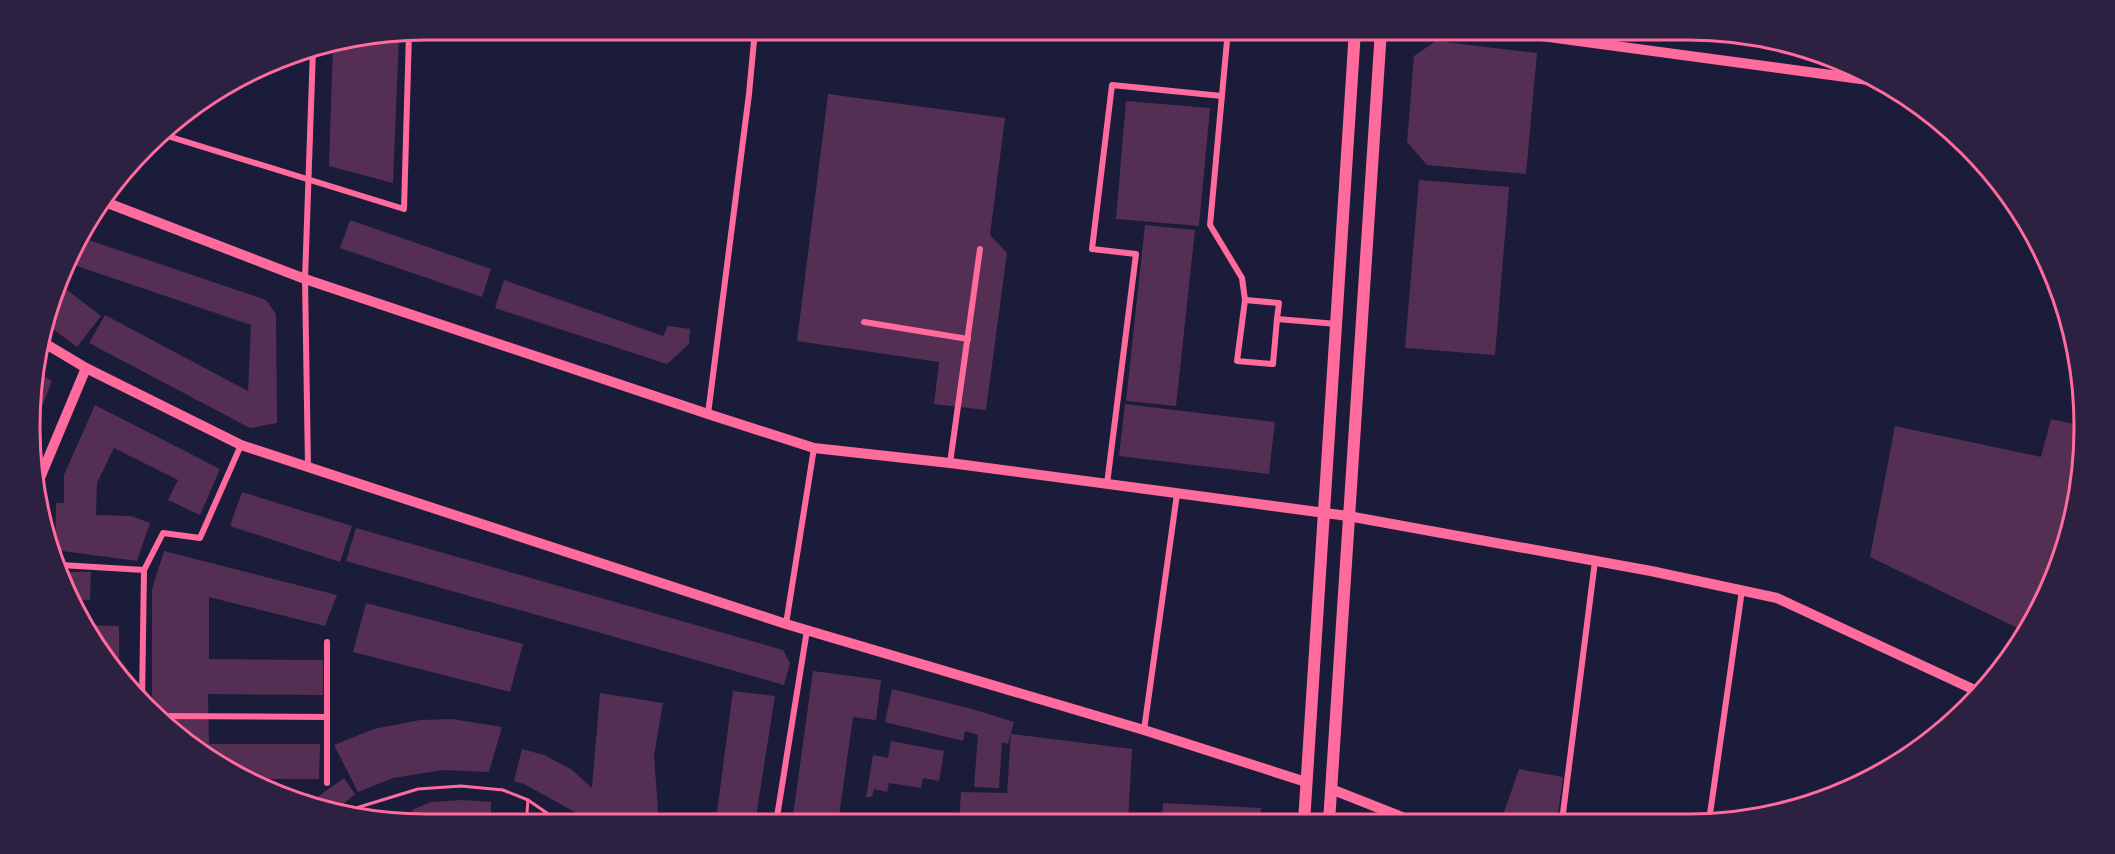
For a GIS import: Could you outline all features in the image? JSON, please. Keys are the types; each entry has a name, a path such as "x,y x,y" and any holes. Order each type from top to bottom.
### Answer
{"main road":[{"path":"1304,814 1338,324 1354,40"},
{"path":"1329,814 1380,40"}],"street":[{"path":"708,414 754,40"},
{"path":"1226,40 1210,225 1242,278 1245,300 1237,361 1274,364 1279,303 1245,300"},
{"path":"1570,40 1855,78"},
{"path":"171,137 404,209 409,41"},
{"path":"308,468 305,279 313,58"},
{"path":"1107,484 1136,254 1092,249 1112,86 1222,96"},
{"path":"111,204 305,279 814,448 950,463 1348,516 1742,590 1777,598 1972,689"},
{"path":"950,463 980,249"},
{"path":"1277,319 1338,324"},
{"path":"864,322 968,339"},
{"path":"49,346 86,368 241,446 786,624 1144,730 1306,782"},
{"path":"43,470 86,368"},
{"path":"142,688 144,570 163,533 200,538 241,446"},
{"path":"786,624 814,448"},
{"path":"1144,730 1177,494"},
{"path":"1563,814 1595,561"},
{"path":"67,566 144,570"},
{"path":"1710,813 1742,590"},
{"path":"777,814 807,630"},
{"path":"327,642 327,783"},
{"path":"170,716 327,717"},
{"path":"1331,789 1394,814"}],"path":[{"path":"360,807 418,789 461,786 503,790 528,800 548,814"},
{"path":"527,814 528,800"}],"building":[{"path":"399,41 393,183 329,166 333,53"},
{"path":"1436,41 1537,53 1526,174 1427,165 1407,142 1414,56"},
{"path":"828,94 1005,118 990,235 1007,253 986,410 934,404 939,362 797,341"},
{"path":"1126,101 1210,108 1199,226 1116,219"},
{"path":"1419,180 1509,187 1495,355 1405,348"},
{"path":"350,220 491,269 482,297 340,248"},
{"path":"1145,225 1195,230 1176,406 1126,401"},
{"path":"89,240 266,300 276,314 277,423 250,428 89,343 105,315 248,391 251,325 76,266"},
{"path":"504,280 663,336 668,326 690,329 689,344 667,364 495,308"},
{"path":"66,289 101,316 77,347 53,329"},
{"path":"44,377 52,381 41,410"},
{"path":"1125,404 1275,422 1269,474 1119,456"},
{"path":"95,405 220,469 200,515 168,500 178,480 114,448 97,483 96,515 131,516 150,523 137,561 61,551 55,532 56,503 64,503 64,475"},
{"path":"2051,419 2074,424 2071,477 2061,527 2045,575 2018,628 1870,557 1895,426 2041,457"},
{"path":"242,492 352,526 340,562 230,526"},
{"path":"356,528 783,650 790,663 784,685 346,561"},
{"path":"164,551 337,595 325,626 209,597 209,659 323,660 323,695 208,694 209,744 320,744 319,779 268,779 256,774 192,734 152,698 152,589"},
{"path":"69,572 91,572 90,600 81,600"},
{"path":"366,603 523,644 510,692 353,652"},
{"path":"95,625 119,626 119,661"},
{"path":"813,671 881,680 876,720 853,717 839,814 793,814"},
{"path":"892,689 1014,722 1008,744 1002,742 999,788 974,787 978,735 965,731 963,741 885,722"},
{"path":"733,691 775,696 756,814 694,814 717,812"},
{"path":"600,693 663,703 654,756 658,814 576,814 524,784 514,781 522,749 544,755 571,769 592,788"},
{"path":"452,719 502,727 489,772 443,770 393,778 358,792 334,745 374,729 420,720"},
{"path":"1011,734 1132,749 1128,814 960,814 961,792 1007,793"},
{"path":"891,741 944,751 939,781 923,778 921,788 889,783 887,792 874,789 872,796 866,798 873,755 888,758"},
{"path":"1519,769 1563,777 1558,814 1503,814"},
{"path":"344,778 355,794 343,804 317,797"},
{"path":"462,800 491,802 491,814 413,813 412,810 431,802"},
{"path":"1163,803 1261,808 1261,814 1162,814"}]}
